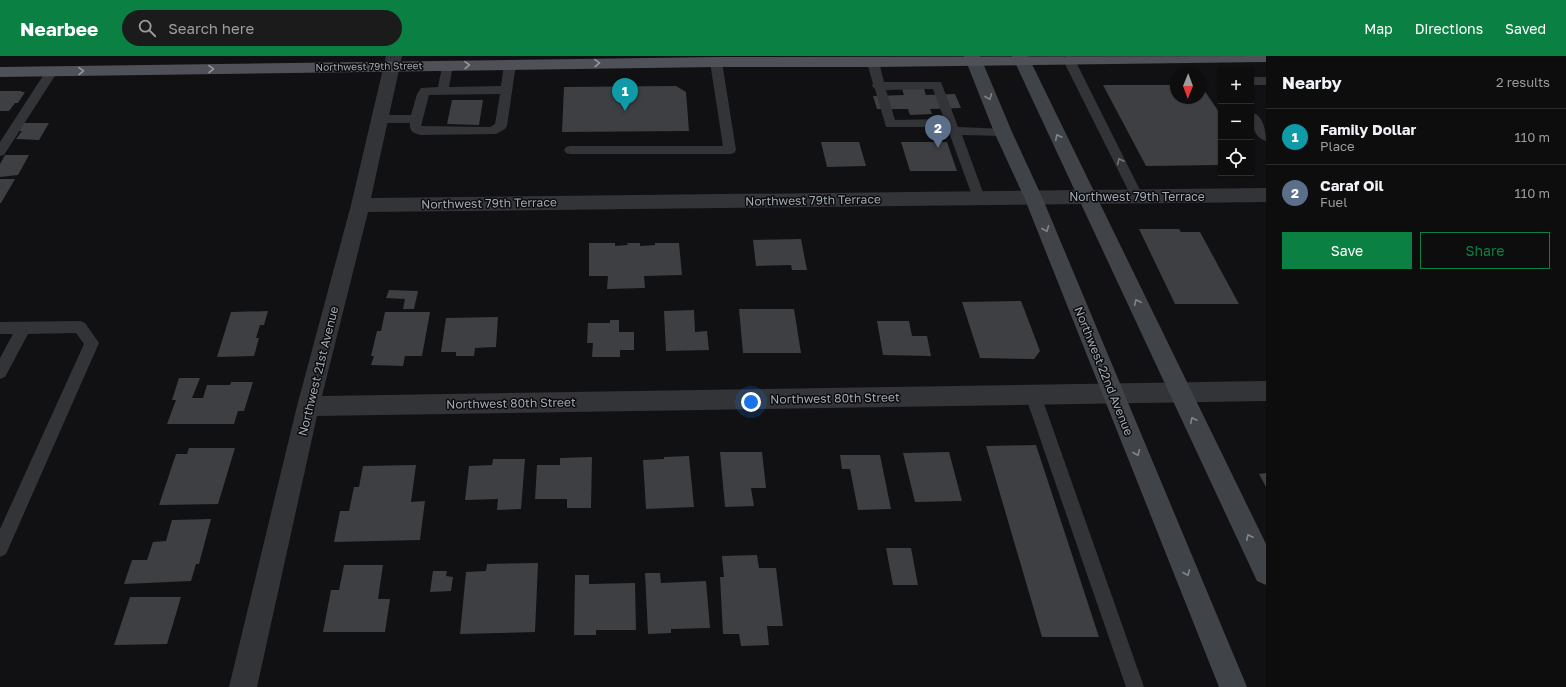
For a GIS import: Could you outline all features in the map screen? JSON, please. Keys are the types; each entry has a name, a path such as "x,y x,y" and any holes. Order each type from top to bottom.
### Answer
{"main road":[{"path":"52,71 62,56"},
{"name":"Northwest 79th Street","path":"0,72 393,61 448,65 716,59 873,62 973,58 1069,60 1266,57"},
{"name":"Northwest 22nd Avenue","path":"973,58 1003,132 1033,197 1233,687"},
{"path":"1020,58 1266,572"}],"street":[{"name":"Northwest 21st Avenue","path":"243,687 308,406 360,205 393,61"},
{"name":"Northwest 79th Terrace","path":"360,205 1266,195"},
{"name":"Northwest 80th Street","path":"308,406 1266,391"}],"lane":[{"path":"570,150 730,150 716,59"},
{"path":"1069,60 1137,196"},
{"path":"873,62 878,86 890,124 953,127 1003,132"},
{"path":"507,90 425,91 414,128 420,131 492,131 498,129 501,126 507,90 510,64"},
{"path":"443,90 448,65"},
{"path":"0,152 52,71"},
{"path":"1254,81 1266,81"},
{"path":"878,86 937,85 979,198"},
{"path":"380,119 416,119"},
{"path":"1254,120 1266,137"},
{"path":"0,328 80,327 92,343 0,548"},
{"path":"0,372 24,328"},
{"path":"1033,395 1136,687"}],"building":[{"path":"1103,85 1170,85 1170,104 1206,104 1206,93 1218,111 1218,165 1146,166"},
{"path":"676,86 686,92 689,131 562,132 564,87"},
{"path":"902,89 924,89 926,95 955,94 961,108 930,109 932,114 910,115 908,109 877,109 873,96 904,95"},
{"path":"0,91 25,92 18,103 15,103 9,111 0,111"},
{"path":"452,100 483,100 479,125 447,124"},
{"path":"23,123 49,123 39,140 16,139 22,131 17,131"},
{"path":"821,142 859,142 866,166 827,167"},
{"path":"901,142 947,142 957,171 910,171"},
{"path":"5,155 29,155 18,175 0,177 0,164"},
{"path":"0,179 15,179 1,203 0,203"},
{"path":"1139,229 1179,229 1181,232 1200,232 1239,304 1175,304"},
{"path":"801,239 807,270 792,270 791,265 756,266 753,240"},
{"path":"589,243 615,243 615,246 628,245 627,243 640,243 640,246 655,245 655,243 679,243 682,275 644,276 645,288 607,289 608,276 589,276"},
{"path":"389,290 418,291 414,309 403,309 405,299 386,298"},
{"path":"1021,301 1040,351 1034,359 980,358 962,302"},
{"path":"739,309 794,309 801,353 743,353"},
{"path":"694,310 695,332 707,331 709,350 666,351 664,311"},
{"path":"268,311 264,325 260,325 256,338 259,338 254,356 217,357 231,312"},
{"path":"385,312 430,312 422,356 405,356 403,366 371,365 374,356 371,356 377,331 381,331"},
{"path":"498,317 496,347 475,348 474,356 456,356 456,352 441,352 446,318"},
{"path":"610,320 619,320 619,332 634,332 634,350 620,350 620,357 592,357 593,343 587,343 588,323 610,323"},
{"path":"877,321 909,321 912,336 927,336 931,356 883,355"},
{"path":"179,378 200,378 192,398 203,398 207,385 230,385 231,382 253,382 244,411 238,411 234,424 167,424 176,400 172,400"},
{"path":"1036,445 1099,637 1042,637 986,446"},
{"path":"189,448 235,448 218,504 159,505 176,454 187,454"},
{"path":"720,452 762,452 766,488 751,488 754,506 725,507"},
{"path":"949,452 962,501 915,502 903,453"},
{"path":"840,455 880,455 891,509 858,510 850,469 842,469"},
{"path":"689,456 694,507 646,509 643,460"},
{"path":"592,457 591,508 567,508 567,499 535,499 537,465 560,465 560,458"},
{"path":"493,459 525,459 521,509 497,510 498,499 465,500 469,466 492,465"},
{"path":"416,465 411,502 425,501 420,540 334,542 340,511 349,511 354,487 359,487 363,466"},
{"path":"1266,473 1266,487 1259,474"},
{"path":"211,519 199,564 196,564 191,581 124,584 132,560 147,560 153,542 166,541 172,520"},
{"path":"886,548 911,548 918,585 893,585"},
{"path":"757,555 759,568 776,568 783,626 767,626 769,645 741,646 739,634 723,634 720,577 724,577 722,556"},
{"path":"538,563 535,632 460,634 466,572 486,571 487,564"},
{"path":"344,565 383,565 378,599 390,599 385,632 323,632 331,590 339,590"},
{"path":"433,571 447,571 446,576 453,577 451,591 430,592"},
{"path":"645,573 660,573 661,583 706,581 710,628 671,629 671,633 648,634"},
{"path":"575,575 589,575 589,584 635,583 636,630 596,630 596,635 574,635"},
{"path":"130,597 181,597 167,644 114,645"}],"place":[{"name":"Family Dollar","path":"625,111"},
{"name":"Caraf Oil","path":"938,148"}]}
